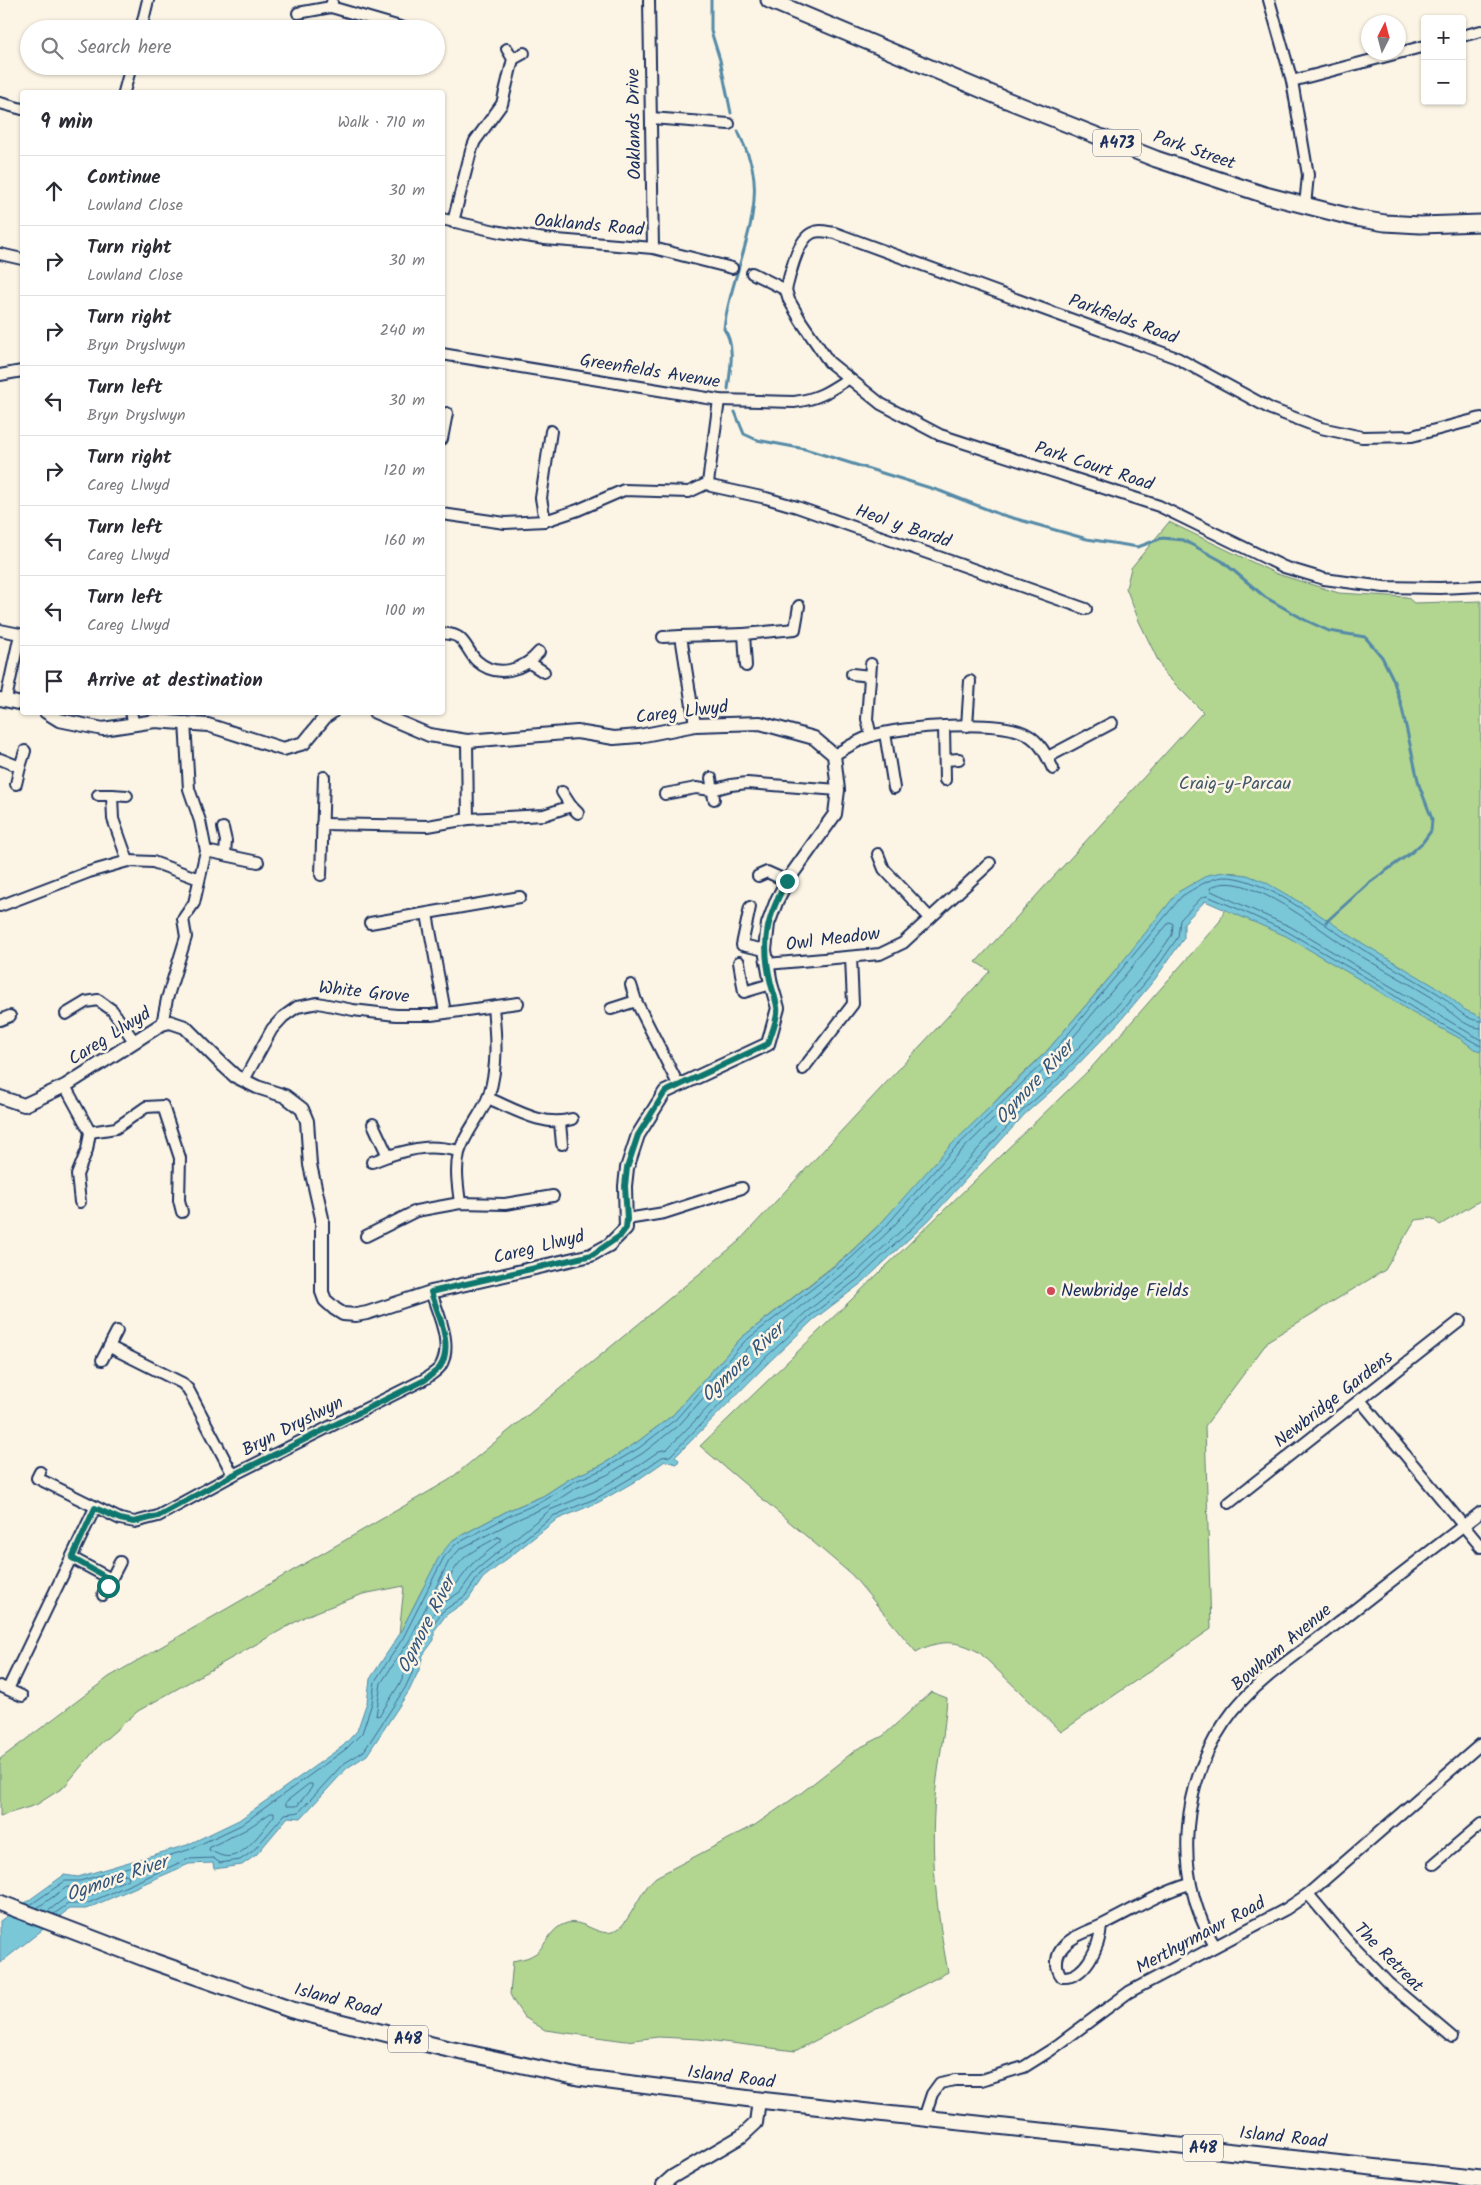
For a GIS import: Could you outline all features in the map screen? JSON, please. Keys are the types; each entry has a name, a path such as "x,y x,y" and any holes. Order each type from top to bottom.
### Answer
{"main road":[{"name":"Park Street","path":"769,0 791,4 1004,99 1156,159 1306,206 1355,218 1385,222 1420,225 1481,223"},
{"name":"Island Road","path":"2,1904 70,1928 150,1960 292,2010 444,2048 578,2077 758,2100 1481,2180"}],"street":[{"path":"143,20 148,0"},
{"name":"Oaklands Drive","path":"649,0 653,248"},
{"path":"1269,0 1292,81 1308,176 1306,206"},
{"path":"298,13 332,3 381,20"},
{"path":"1466,35 1481,31"},
{"path":"1292,81 1421,47"},
{"path":"453,222 470,151 502,104 513,59 507,49"},
{"path":"513,59 524,53"},
{"path":"125,90 129,75"},
{"path":"0,103 20,108"},
{"path":"651,118 728,124"},
{"name":"Oaklands Road","path":"445,220 545,239 653,248 732,268"},
{"name":"Parkfields Road","path":"786,290 796,254 804,239 811,233 819,231 835,233 1177,358 1271,409 1321,428 1362,437 1412,436 1481,418"},
{"path":"0,254 20,259"},
{"path":"752,273 786,290"},
{"name":"Park Court Road","path":"786,290 789,300 801,321 829,362 881,404 940,435 1159,506 1284,568 1324,578 1384,587 1440,588 1481,586"},
{"name":"Greenfields Avenue","path":"445,354 719,400 805,401 818,398 848,378"},
{"path":"0,374 20,371"},
{"path":"445,514 505,523 545,521 578,510 624,490 689,492 708,483 719,400"},
{"path":"445,423 447,413"},
{"path":"545,521 542,498 551,432"},
{"name":"Heol y Bardd","path":"708,483 712,486 797,507 1086,609"},
{"path":"663,637 780,632 795,629 799,606"},
{"path":"0,630 20,632"},
{"path":"445,634 458,636 478,662 494,671 512,671 530,663 539,652"},
{"path":"744,634 746,666"},
{"path":"20,636 3,699 20,703"},
{"path":"681,636 695,725"},
{"path":"530,663 544,672"},
{"path":"871,664 867,720 871,736"},
{"path":"852,674 870,676"},
{"path":"967,726 970,681"},
{"path":"51,715 60,720 103,728 132,719 154,717 222,728 258,742 283,749 304,742 328,715"},
{"name":"Careg Llwyd","path":"382,715 429,735 467,741 577,732 614,738 639,736 695,725 760,723 814,738 834,755"},
{"path":"162,1024 167,999 186,937 183,918 194,903 206,851 200,821 189,789 185,722"},
{"path":"1048,757 1112,723"},
{"path":"944,726 945,780"},
{"path":"742,1188 664,1213 627,1219 625,1186 627,1168 638,1135 665,1092 768,1044 778,1008 771,984 765,950 768,924 776,900 787,881 835,814 838,790 834,755 871,736 885,733 944,726 1011,729 1026,734 1039,744 1048,757 1053,770"},
{"path":"885,733 894,788"},
{"path":"467,741 468,819"},
{"path":"16,784 25,751"},
{"path":"0,759 20,767"},
{"path":"945,760 959,759"},
{"path":"321,875 324,777"},
{"path":"711,778 713,794"},
{"path":"665,794 696,788 713,794 731,785 747,783 838,790"},
{"path":"322,824 428,826 468,819 544,815 575,810 562,792"},
{"path":"98,794 127,796"},
{"path":"112,795 113,819 128,861"},
{"path":"223,828 226,841 225,854"},
{"path":"206,851 258,862"},
{"path":"878,854 884,869 930,918"},
{"path":"0,906 89,872 128,861 152,862 199,879"},
{"name":"Owl Meadow","path":"767,964 880,954 903,943 990,863"},
{"path":"873,874 884,869"},
{"path":"758,876 767,872 787,881"},
{"path":"370,923 520,897"},
{"path":"750,907 742,945 765,950"},
{"path":"427,914 445,1012"},
{"path":"804,1069 853,1004 851,957"},
{"path":"739,962 744,992 771,984"},
{"path":"631,985 636,1001 679,1086"},
{"path":"66,1014 86,1002 98,1000 112,1010 134,1041"},
{"path":"611,1008 636,1001"},
{"name":"White Grove","path":"244,1080 272,1029 282,1017 297,1007 318,1003 353,1010 396,1015 431,1015 518,1003"},
{"path":"460,1203 457,1164 459,1151 488,1098 494,1078 496,1038 493,1007"},
{"name":"Careg Llwyd","path":"0,1097 24,1105 65,1086 162,1024 170,1022 186,1027 222,1064 244,1080 285,1096 302,1109 310,1165 322,1218 320,1282 326,1300 334,1309 343,1314 356,1315 366,1313 431,1292 592,1255 620,1236 626,1228 627,1219"},
{"path":"65,1086 90,1132 87,1150 77,1175 80,1202"},
{"path":"488,1098 549,1122 560,1123 572,1119"},
{"path":"90,1132 116,1128 146,1107 163,1106 180,1158 179,1200 182,1212"},
{"path":"560,1123 562,1144"},
{"path":"373,1124 388,1156"},
{"path":"372,1162 415,1147 440,1147 459,1151"},
{"path":"366,1236 416,1210 460,1203 505,1204 553,1196"},
{"name":"Bryn Dryslwyn","path":"37,1479 120,1519 134,1522 158,1516 233,1475 425,1380 439,1368 445,1357 446,1347 431,1292"},
{"name":"Newbridge Gardens","path":"1228,1503 1460,1321"},
{"path":"102,1360 117,1331"},
{"path":"110,1347 182,1383 188,1389 233,1475"},
{"path":"1360,1400 1481,1547"},
{"path":"22,1696 4,1687 72,1558 95,1508"},
{"name":"Bowham Avenue","path":"1215,1946 1205,1930 1196,1908 1190,1884 1187,1836 1193,1790 1205,1756 1223,1725 1233,1711 1270,1675 1481,1512"},
{"path":"72,1558 111,1580"},
{"path":"103,1596 120,1562"},
{"name":"Merthyrmawr Road","path":"924,2118 932,2094 940,2083 955,2080 981,2080 1024,2067 1129,1992 1286,1910 1308,1894 1481,1744"},
{"path":"1434,1864 1481,1824"},
{"path":"1101,1926 1100,1934 1090,1960 1079,1973 1073,1976 1062,1977 1057,1965 1059,1952 1071,1939 1155,1898 1190,1884"},
{"name":"The Retreat","path":"1308,1894 1346,1939 1388,1983 1452,2037"},
{"path":"662,2185 742,2136 756,2123 758,2100"}],"green space":[{"name":"Newbridge Fields","path":"1169,522 1277,574 1339,593 1407,597 1414,603 1481,601 1481,1200 1440,1225 1432,1218 1415,1220 1385,1270 1269,1340 1205,1426 1211,1629 1061,1732 980,1653 972,1648 956,1643 940,1643 916,1652 852,1575 700,1446 1091,1068 1220,921 1238,873 1223,872 1111,976 1046,1052 1007,1089 882,1222 846,1256 741,1338 673,1415 636,1443 602,1465 571,1478 543,1496 509,1510 453,1540 422,1590 399,1635 404,1586 363,1594 306,1616 138,1711 100,1744 64,1787 36,1805 0,1816 0,1759 109,1677 449,1480 738,1242 990,971 976,962 1203,712 1164,673 1139,621 1126,588 1131,568"},
{"path":"931,1692 947,1698 935,1797 933,1841 938,1907 948,1972 795,2051 699,2039 658,2037 626,2041 545,2030 524,2017 510,1994 513,1961 527,1958 536,1953 555,1929 567,1923 581,1924 606,1933 618,1929 623,1925 645,1889 656,1877 755,1825 801,1793 857,1749 883,1736"}],"water":[{"name":"Ogmore River","path":"1223,872 1247,875 1265,882 1441,990 1465,1010 1481,1017 1481,1051 1474,1049 1461,1039 1411,1012 1286,936 1205,901 1184,923 1184,938 1155,979 1120,1021 1059,1084 1025,1114 929,1220 863,1282 813,1320 769,1362 675,1457 679,1460 677,1464 665,1461 639,1479 599,1502 556,1520 483,1578 468,1600 446,1615 434,1631 434,1640 423,1655 419,1670 409,1691 367,1755 347,1768 301,1818 288,1817 256,1855 242,1865 214,1869 213,1863 189,1864 86,1909 69,1909 0,1963 0,1921 64,1875 78,1877 187,1845 239,1820 343,1746 357,1731 367,1702 370,1679 399,1635 440,1555 453,1540 509,1510 543,1496 571,1478 602,1465 636,1443 673,1415 741,1338 846,1257 882,1222 947,1149 1046,1052 1111,976 1178,892 1208,875"}],"waterway":[{"path":"711,0 711,31 720,60 731,113"},
{"path":"728,389 731,350 728,335 724,329 732,290 750,227 754,187 751,162 738,131"},
{"path":"735,412 744,434 757,440 805,449 940,491 999,514 1087,539 1138,547 1162,538 1183,540 1222,561 1265,597 1305,620 1329,631 1365,637 1382,657 1393,679 1401,704 1419,785 1432,819 1431,831 1412,852 1369,883 1326,922"}],"place":[{"name":"Newbridge Fields","path":"1051,1291"}],"route":[{"path":"108,1586 111,1580 72,1558 95,1508 120,1519 134,1522 158,1516 233,1475 425,1380 439,1368 445,1357 446,1347 431,1292 592,1255 620,1236 626,1228 627,1219 625,1186 627,1168 638,1135 665,1092 768,1044 778,1008 771,984 765,950 768,924 776,900 787,881"}],"park label":[{"name":"Craig-y-Parcau","path":"1235,784"}]}
